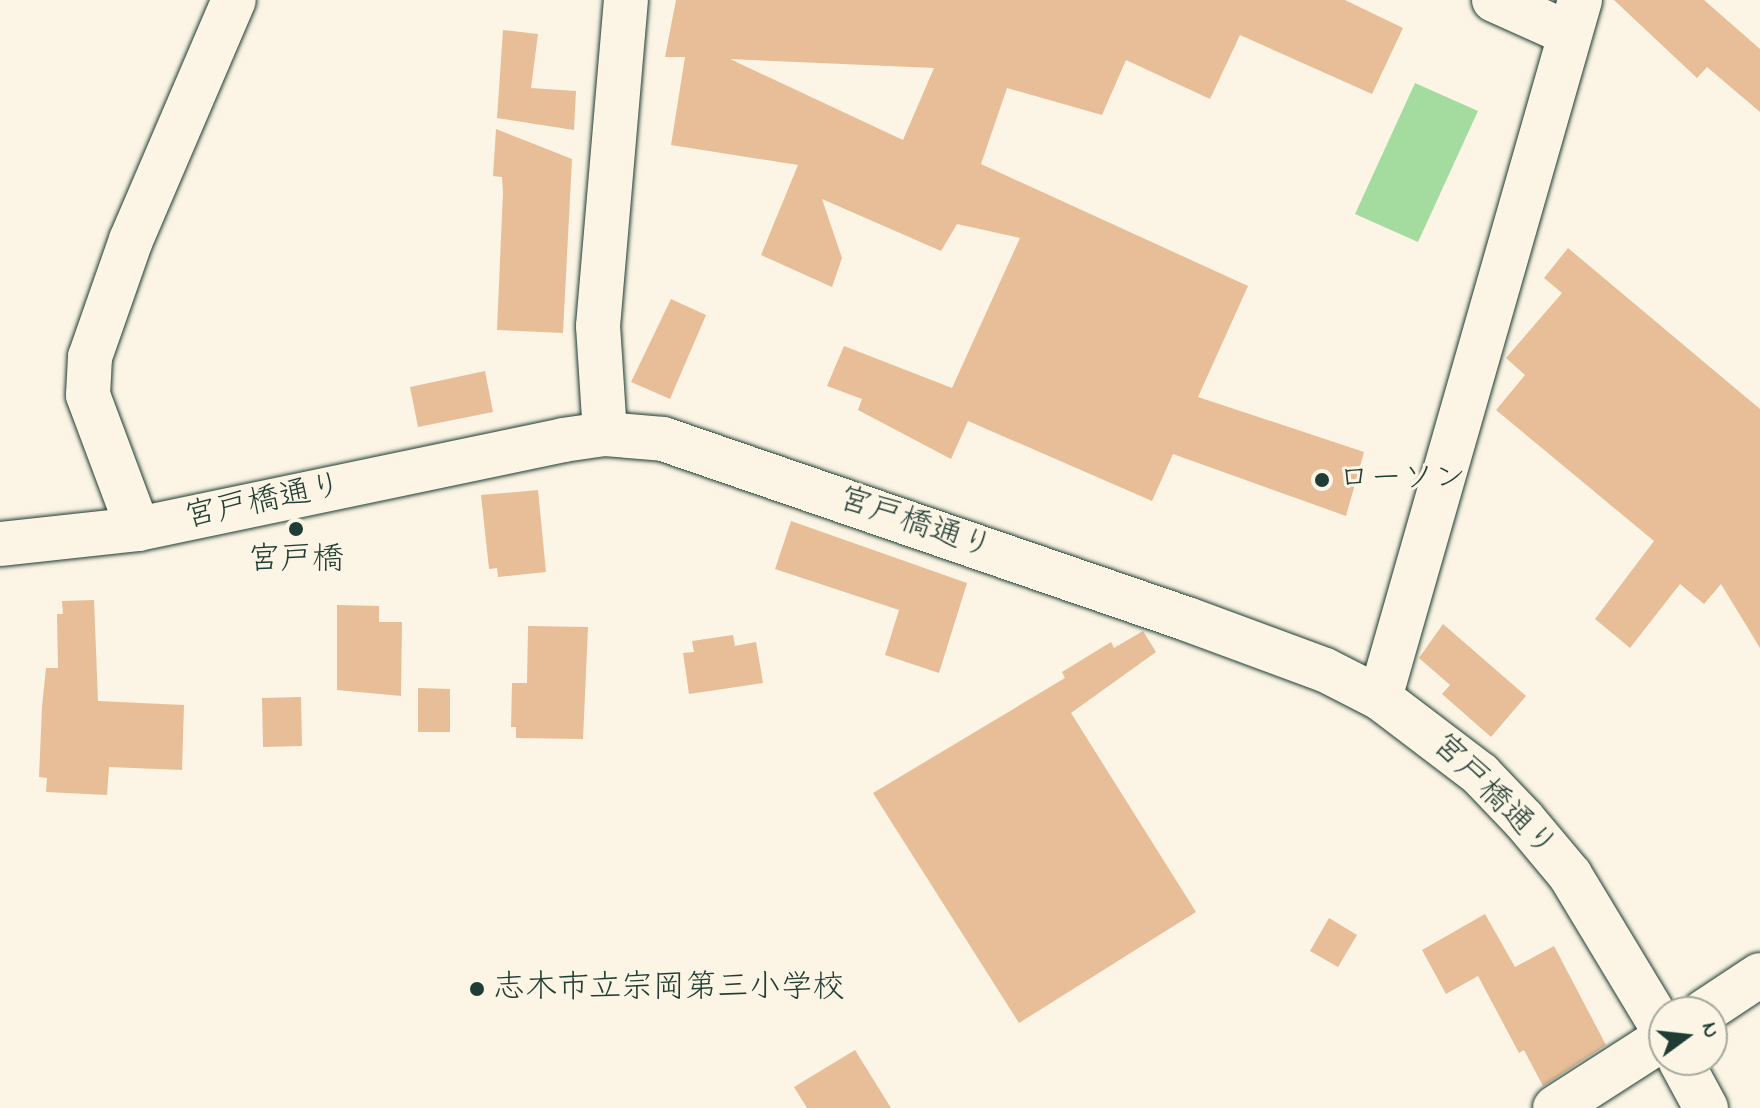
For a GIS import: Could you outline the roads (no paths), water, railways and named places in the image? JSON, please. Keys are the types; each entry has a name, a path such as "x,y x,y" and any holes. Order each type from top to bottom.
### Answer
{"street":[{"path":"138,529 88,395 90,357 131,240 234,0"},
{"path":"605,434 598,326 626,0"},
{"path":"1380,698 1575,17 1494,0"},
{"name":"宮戸橋通り","path":"0,544 138,529 605,434 663,439 1187,619 1325,670 1380,698 1480,774 1524,820 1570,875 1648,1004"},
{"path":"1728,996 1760,975"},
{"path":"1555,1108 1648,1048"},
{"path":"1689,1076 1706,1108"}],"place":[{"name":"ローソン","path":"1322,480"},
{"name":"宮戸橋","path":"296,529"},
{"name":"志木市立宗岡第三小学校","path":"477,989"}]}
